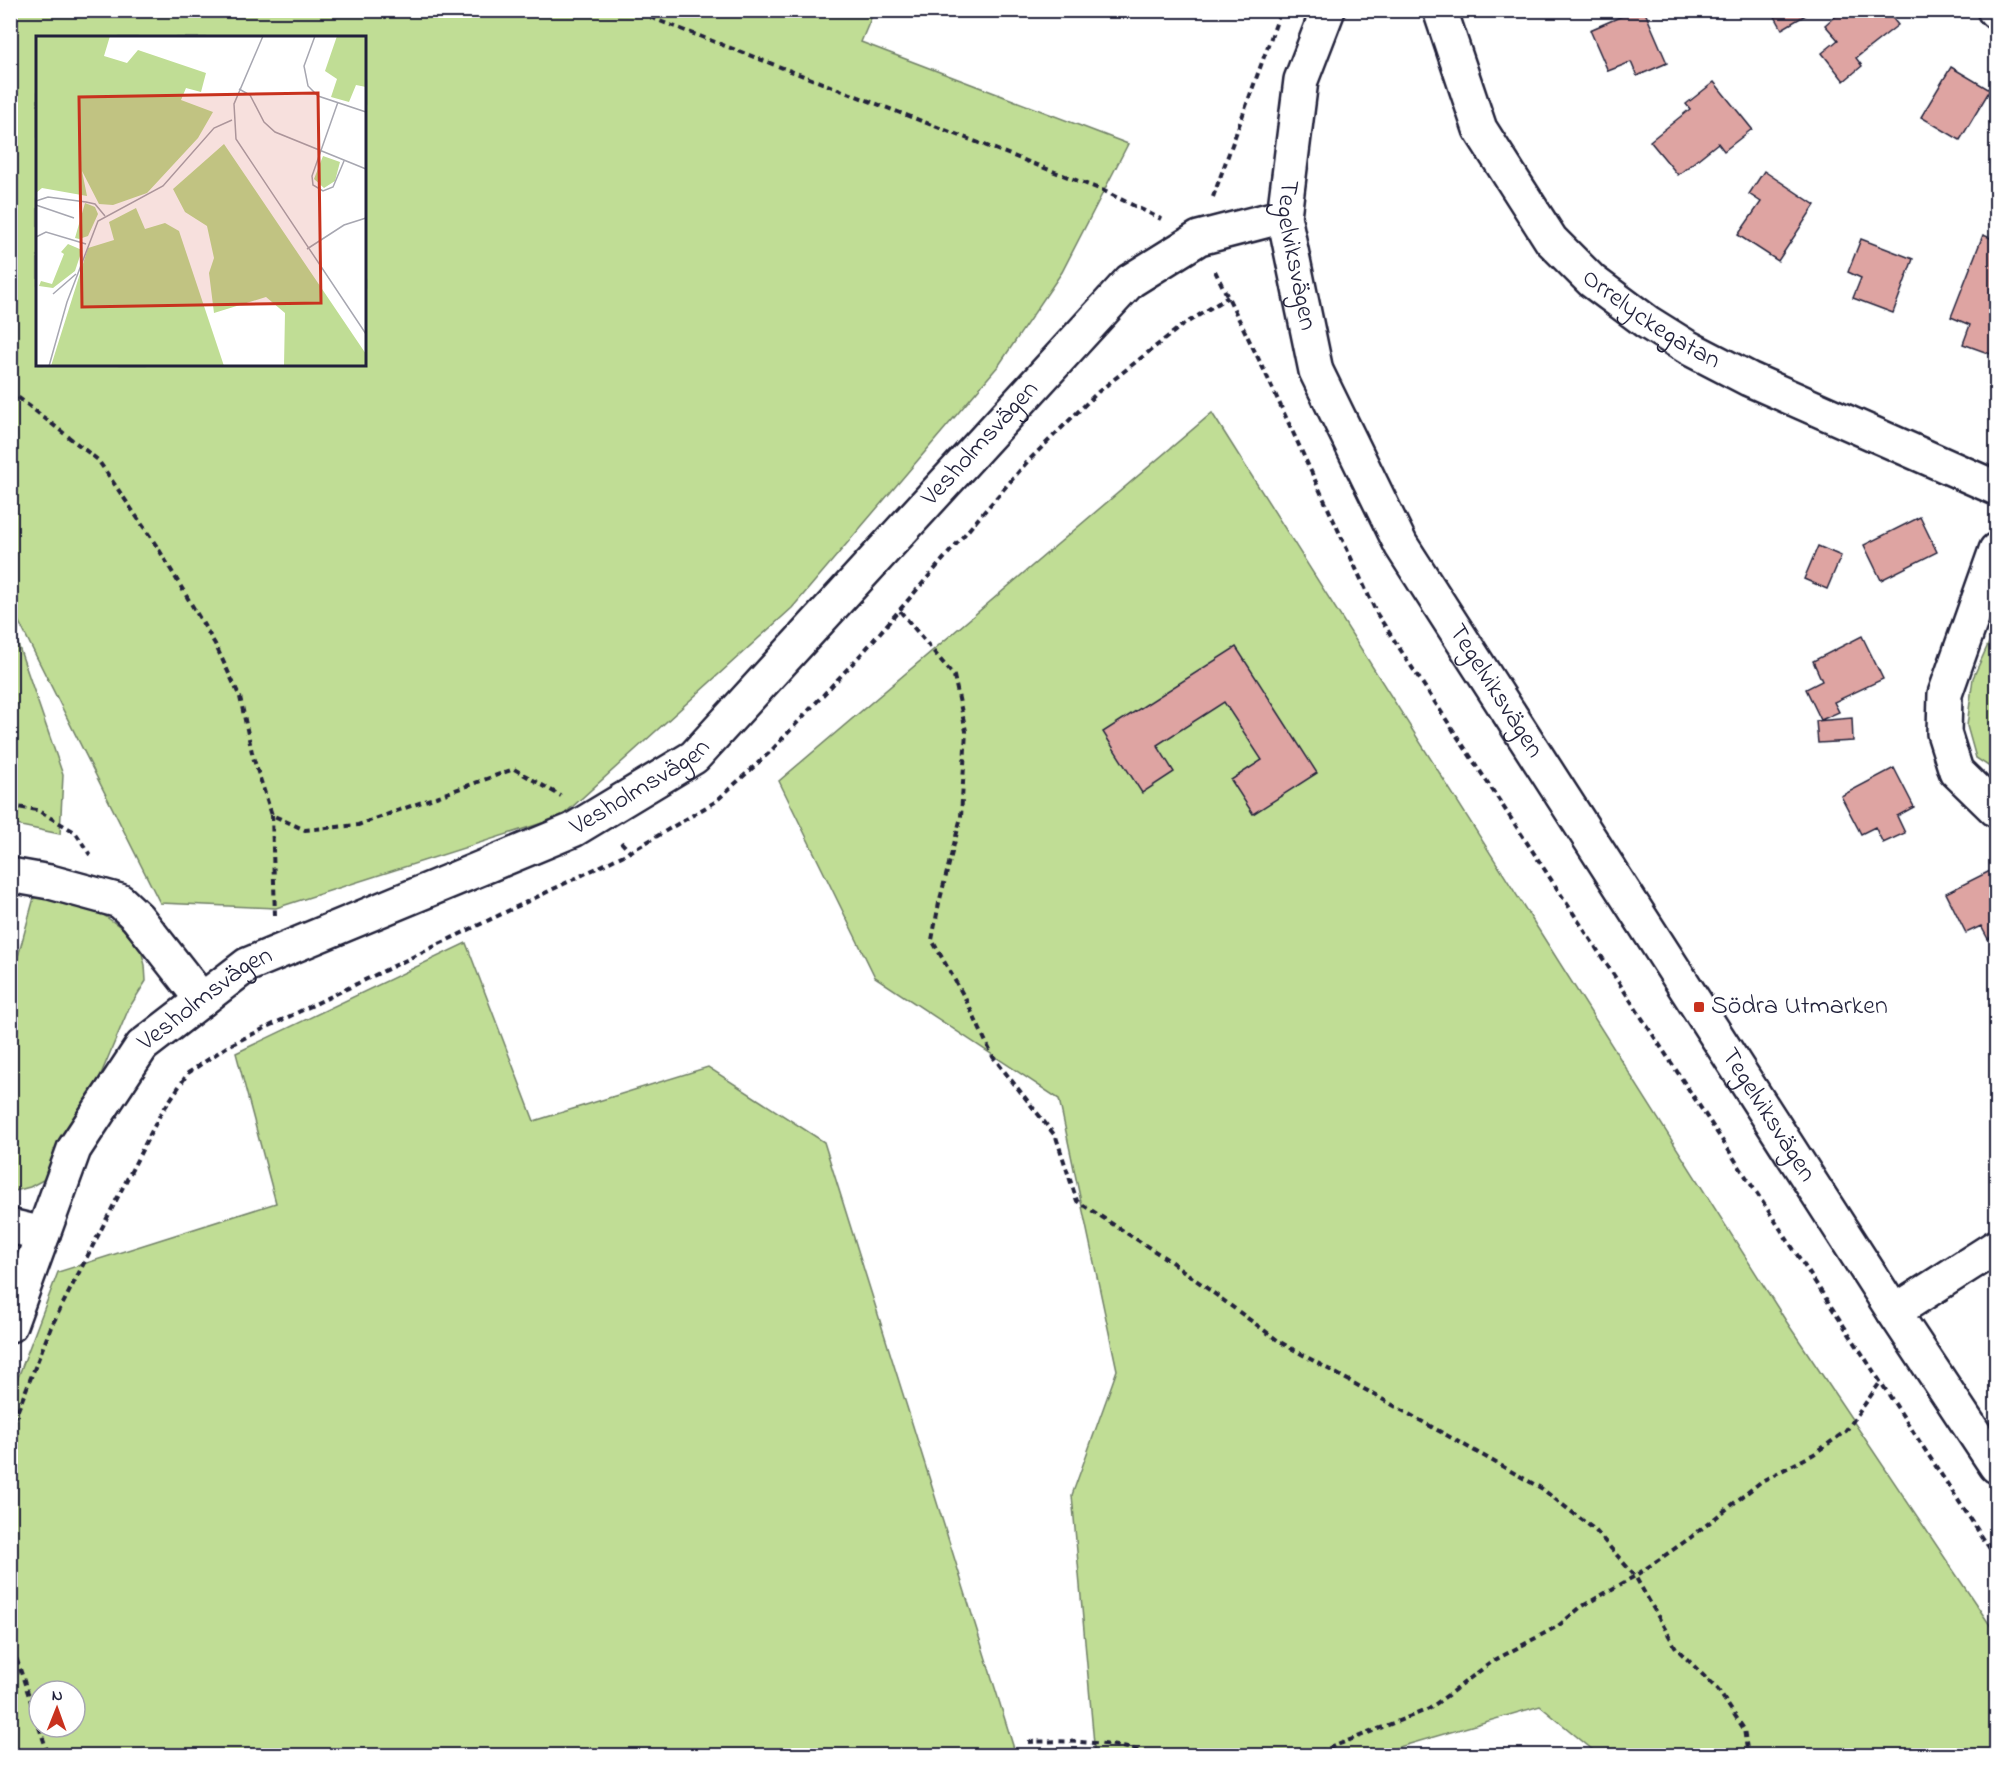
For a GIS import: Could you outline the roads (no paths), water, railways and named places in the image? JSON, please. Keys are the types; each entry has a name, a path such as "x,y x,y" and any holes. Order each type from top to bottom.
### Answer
{"street":[{"name":"Tegelviksvägen","path":"1328,10 1301,80 1284,216 1316,371 1401,545 1894,1312 1996,1466"},
{"name":"Orrelyckegatan","path":"1440,10 1480,129 1551,240 1592,281 1647,322 1687,347 1749,379 1996,488"},
{"name":"Vesholmsvägen","path":"10,1325 74,1149 142,1046 247,965 573,830 694,757 1130,281 1199,238 1284,216"},
{"path":"1996,550 1945,694 1944,733 1956,771 1996,810"},
{"path":"10,875 50,882 120,901 137,917 202,1000"},
{"path":"10,1226 43,1234"},
{"path":"1894,1312 1996,1247"}],"place":[{"name":"Södra Utmarken","path":"1699,1007"}]}
